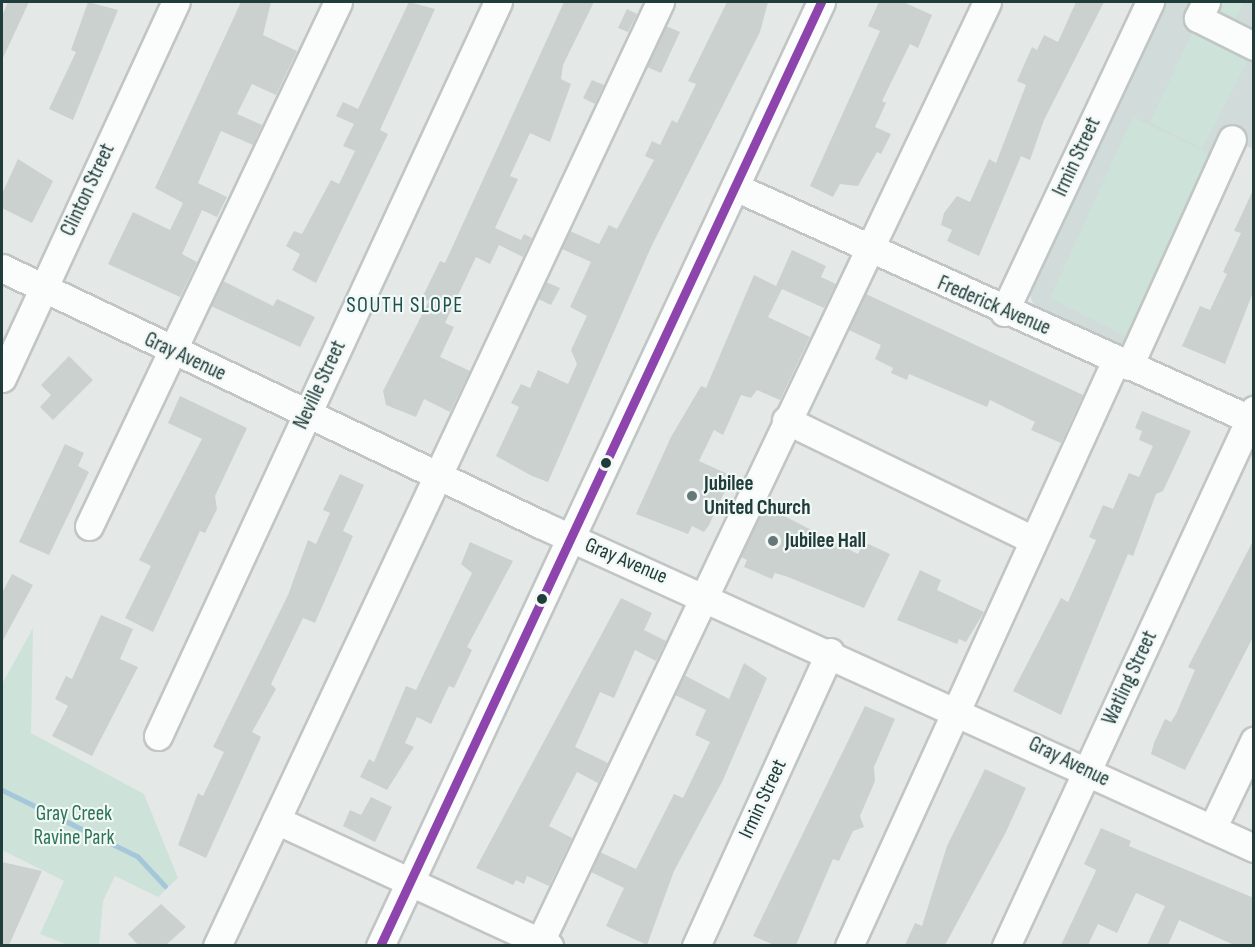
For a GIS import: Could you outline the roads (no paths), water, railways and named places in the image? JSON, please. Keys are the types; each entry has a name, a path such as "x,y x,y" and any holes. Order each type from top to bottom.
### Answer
{"street":[{"name":"Clinton Street","path":"2,378 176,2"},
{"path":"89,526 338,2"},
{"name":"Neville Street","path":"158,736 498,2"},
{"path":"217,945 660,2"},
{"path":"380,945 821,2"},
{"path":"276,820 542,944 703,594 987,2"},
{"name":"Irmin Street","path":"1004,312 1150,2"},
{"path":"1206,2 1198,18 1254,46"},
{"path":"849,945 1031,539 1122,363 1232,139"},
{"name":"Frederick Avenue","path":"735,187 1004,312 1252,417"},
{"name":"Gray Avenue","path":"2,268 172,352 439,476 955,709 1254,848"},
{"name":"Watling Street","path":"1006,945 1252,417"},
{"path":"786,420 1031,539"},
{"name":"Irmin Street","path":"696,945 830,652"},
{"path":"1212,829 1254,741"}],"waterway":[{"path":"2,790 137,856 165,886"}],"place":[{"name":"Jubilee United Church","path":"692,496"},
{"name":"Jubilee Hall","path":"773,541"}],"district":[{"name":"SOUTH SLOPE","path":"405,306"}],"park label":[{"name":"Gray Creek Ravine Park","path":"74,826"}]}
